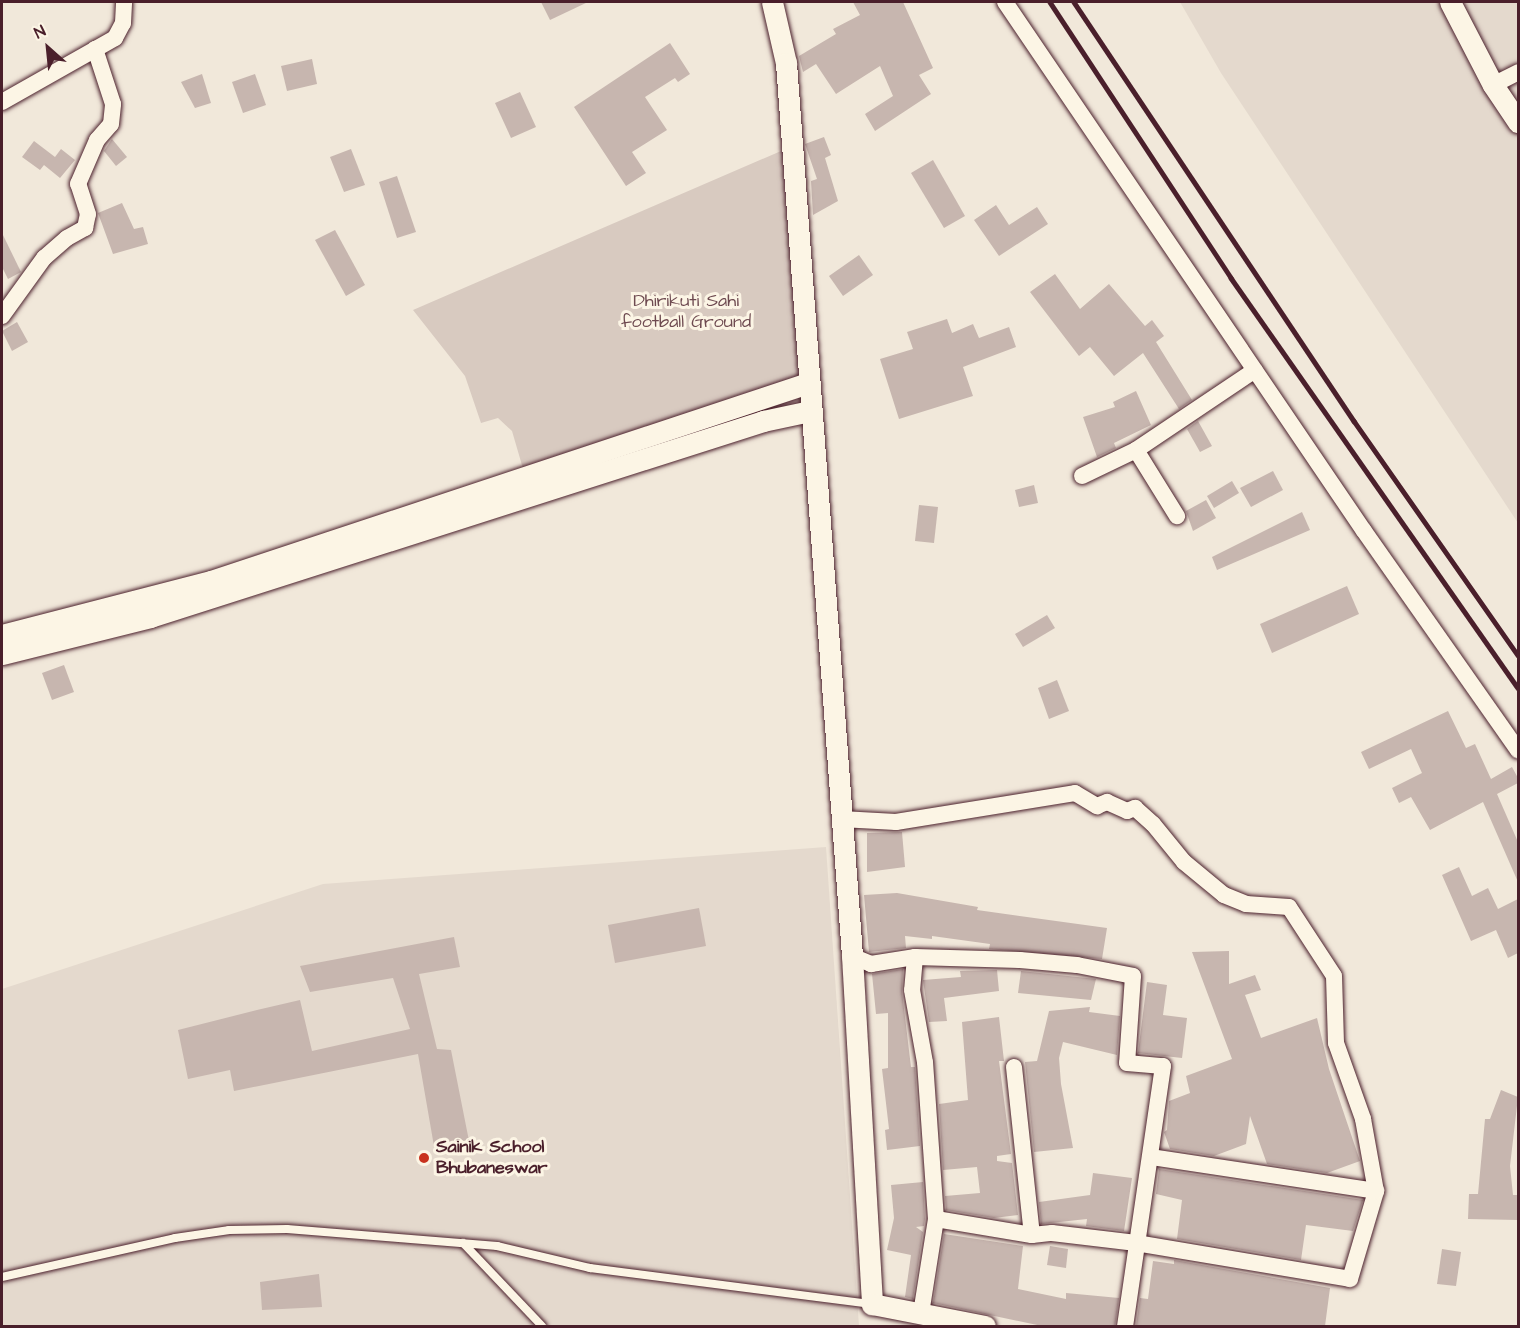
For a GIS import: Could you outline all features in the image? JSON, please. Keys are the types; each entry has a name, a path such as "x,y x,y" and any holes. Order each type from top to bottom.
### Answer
{"street":[{"path":"2,102 115,38 123,23 124,2"},
{"path":"772,2 786,63 852,956 873,1304 985,1326"},
{"path":"1005,2 1255,370 1518,750"},
{"path":"1450,2 1493,85 1518,122"},
{"path":"2,316 44,258 67,238 85,228 88,214 78,184 97,140 111,124 113,104 95,49"},
{"path":"1493,85 1518,72"},
{"path":"1082,476 1136,450 1255,370"},
{"path":"2,635 211,581 808,383"},
{"path":"2,654 194,604 762,421 810,411"},
{"path":"1136,450 1177,516"},
{"path":"841,819 896,822 1075,794 1097,806 1107,802 1127,811 1135,808 1154,824 1184,862 1224,895 1246,904 1289,907 1334,976 1336,1043 1363,1119 1376,1191 1350,1279 1136,1243 1052,1233 1032,1235 936,1220"},
{"path":"852,956 871,964 915,957 1043,962 1132,976 1127,1064 1163,1066 1152,1157 1136,1243 1125,1326"},
{"path":"915,957 912,990 925,1062 936,1220 921,1314"},
{"path":"1014,1067 1032,1235"},
{"path":"1152,1157 1376,1191"}],"lane":[{"path":"2,1277 109,1251 229,1230 287,1229 497,1246 590,1268 873,1304"},
{"path":"463,1243 542,1326"}],"shaded area":[{"path":"1180,2 1518,2 1518,523 1221,73"},
{"name":"Sainik School Bhubaneswar","path":"826,847 859,1326 2,1326 2,989 323,884"}],"green space":[{"name":"Dhirikuti Sahi football Ground","path":"788,148 802,393 526,479 512,431 498,418 481,423 465,376 413,310"}],"building":[{"path":"541,2 588,2 550,20"},
{"path":"853,2 903,2 933,68 919,75 931,94 875,131 865,114 893,96 880,66 836,94 816,64 803,72 799,56 836,34 833,29 860,15"},
{"path":"670,43 690,74 678,82 675,78 645,97 667,130 632,152 646,173 626,186 574,107"},
{"path":"312,59 317,84 287,91 281,66"},
{"path":"202,74 211,103 195,108 181,82"},
{"path":"255,74 266,105 243,113 232,82"},
{"path":"520,92 536,127 511,138 495,103"},
{"path":"824,137 831,155 825,158 838,201 813,215 811,181 817,179 805,144"},
{"path":"112,139 127,157 116,166 104,151"},
{"path":"34,141 55,157 61,149 75,160 60,178 44,165 40,170 22,157"},
{"path":"351,149 365,185 344,192 330,157"},
{"path":"933,160 965,216 944,228 911,173"},
{"path":"397,176 416,232 397,238 379,182"},
{"path":"122,203 134,229 143,227 148,244 113,254 98,213"},
{"path":"996,205 1009,225 1037,207 1048,224 999,256 974,220"},
{"path":"335,230 365,285 346,296 315,240"},
{"path":"2,233 21,272 8,279 2,267"},
{"path":"859,255 873,275 843,296 829,276"},
{"path":"1055,274 1080,309 1109,284 1145,326 1152,320 1164,336 1156,342 1192,400 1179,409 1143,353 1114,376 1090,347 1079,356 1030,292"},
{"path":"947,319 952,333 973,324 979,338 1009,327 1016,347 963,367 973,396 899,419 880,359 913,349 907,332"},
{"path":"17,322 28,342 12,351 2,331"},
{"path":"1136,391 1151,425 1114,443 1116,448 1097,457 1083,417 1115,407 1113,402"},
{"path":"1198,421 1212,446 1200,452 1187,429"},
{"path":"1273,471 1283,490 1251,507 1240,488"},
{"path":"1232,481 1239,493 1214,508 1207,496"},
{"path":"1034,485 1038,503 1019,507 1015,490"},
{"path":"1206,500 1216,518 1193,531 1186,511"},
{"path":"919,505 938,507 934,543 915,541"},
{"path":"1302,512 1310,530 1217,570 1212,557"},
{"path":"1347,586 1359,614 1272,653 1260,624"},
{"path":"1047,615 1055,628 1023,647 1015,634"},
{"path":"64,665 74,692 52,700 42,673"},
{"path":"1057,680 1069,711 1049,719 1038,688"},
{"path":"1448,711 1466,748 1475,744 1491,779 1512,767 1518,778 1518,783 1497,794 1518,842 1518,882 1483,802 1430,830 1411,797 1399,803 1392,788 1422,773 1411,749 1369,769 1361,752"},
{"path":"902,832 905,867 867,872 867,833"},
{"path":"1459,867 1472,896 1488,888 1498,909 1518,899 1518,953 1508,958 1496,930 1471,941 1442,875"},
{"path":"897,893 978,907 977,910 1107,928 1102,959 989,949 990,944 932,936 932,939 905,936 906,948 869,952 864,895"},
{"path":"699,908 706,946 615,963 608,925"},
{"path":"454,937 460,967 419,974 437,1049 451,1050 471,1151 435,1152 418,1054 234,1091 230,1070 188,1079 178,1030 300,1000 312,1051 410,1029 393,978 310,992 300,966"},
{"path":"1229,951 1229,984 1255,975 1261,990 1245,995 1261,1038 1317,1018 1329,1069 1360,1161 1327,1173 1267,1164 1250,1116 1246,1144 1214,1156 1170,1149 1164,1132 1167,1130 1169,1101 1190,1093 1186,1076 1232,1059 1192,952"},
{"path":"903,969 902,992 911,1067 915,1067 920,1146 887,1150 885,1130 889,1129 882,1069 888,1068 888,1013 876,1014 872,974"},
{"path":"997,970 999,991 944,998 947,1021 929,1022 923,980 961,977 960,971"},
{"path":"1021,971 1096,979 1091,1000 1018,993"},
{"path":"1147,982 1167,985 1163,1015 1187,1018 1182,1058 1138,1053"},
{"path":"1090,1007 1089,1012 1120,1016 1117,1055 1063,1042 1059,1058 1061,1084 1073,1148 1034,1152 1025,1062 1037,1061 1049,1011"},
{"path":"999,1017 1004,1061 999,1061 1011,1154 997,1156 997,1161 1012,1163 1018,1215 994,1218 946,1210 945,1196 980,1193 977,1167 943,1170 939,1104 968,1100 962,1022"},
{"path":"1501,1090 1518,1097 1510,1166 1513,1195 1518,1195 1518,1220 1468,1219 1469,1194 1478,1194 1485,1119 1490,1119"},
{"path":"1159,1169 1363,1200 1353,1231 1306,1225 1301,1260 1177,1239 1182,1200 1156,1194"},
{"path":"1093,1173 1132,1178 1124,1231 1086,1226 1087,1219 1041,1224 1039,1202 1090,1195"},
{"path":"923,1182 925,1219 924,1226 916,1227 923,1232 913,1299 905,1297 911,1255 887,1250 894,1218 891,1185"},
{"path":"944,1234 1023,1246 1018,1289 1066,1299 1066,1293 1119,1298 1115,1326 1042,1326 933,1303"},
{"path":"1050,1246 1068,1249 1066,1268 1047,1265"},
{"path":"1442,1249 1461,1252 1456,1286 1437,1284"},
{"path":"1174,1260 1330,1288 1325,1326 1136,1326 1140,1298 1148,1299 1153,1261 1174,1264"},
{"path":"319,1274 322,1307 262,1310 260,1282"}],"railway":[{"path":"1050,2 1231,278 1518,688"},
{"path":"1074,2 1354,421 1518,655"}],"place":[{"name":"Sainik School Bhubaneswar","path":"424,1158"}]}
